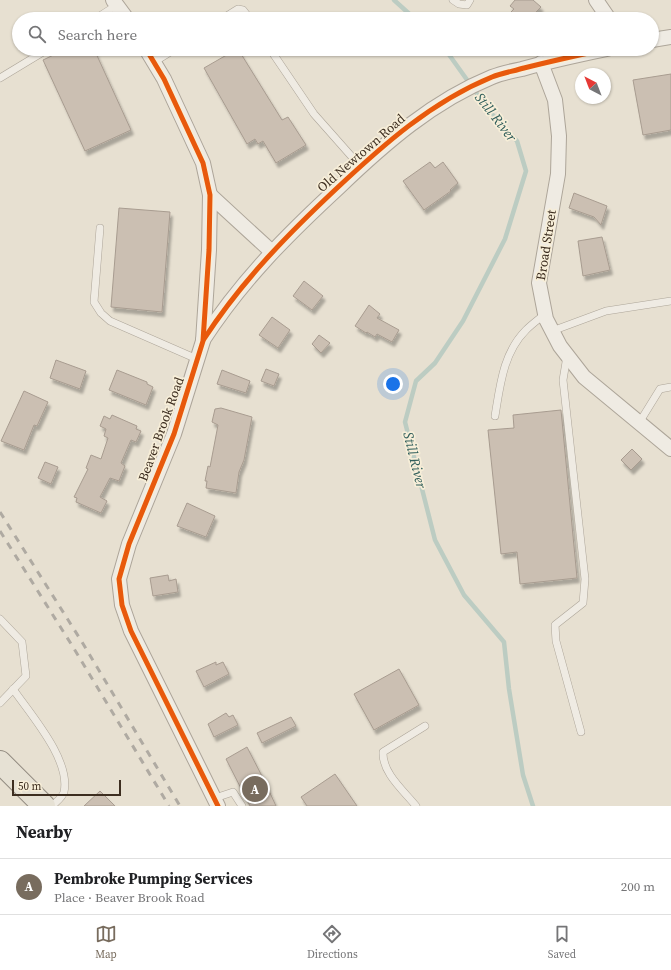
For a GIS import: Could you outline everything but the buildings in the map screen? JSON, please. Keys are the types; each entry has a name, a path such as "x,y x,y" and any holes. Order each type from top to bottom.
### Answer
{"main road":[{"path":"0,762 44,806"}],"street":[{"path":"596,0 604,12"},
{"path":"115,2 122,12"},
{"path":"659,39 671,37"},
{"name":"Beaver Brook Road","path":"150,56 182,116 203,163 210,195 209,250 203,340 174,434 129,544 119,579 122,605 132,631 216,802"},
{"name":"Old Newtown Road","path":"203,340 221,313 255,269 360,166 410,124 452,96 493,76 574,56"},
{"name":"Broad Street","path":"541,63 554,100 559,136 558,174 539,283 545,314 552,331 567,355 584,377 671,449"},
{"path":"210,195 272,252"}],"lane":[{"path":"453,0 459,4 467,5 470,0"},
{"path":"103,12 115,2"},
{"path":"233,12 238,9 245,12"},
{"path":"0,78 36,56"},
{"path":"154,62 164,56"},
{"path":"275,56 314,114 360,166"},
{"path":"100,228 94,302 101,313 110,321 197,359"},
{"path":"552,331 606,311 671,301"},
{"path":"495,416 503,371 513,348 526,330 545,314"},
{"path":"567,355 563,380 585,579 583,603 555,625 556,641 581,732"},
{"path":"640,423 660,389 671,387"},
{"path":"0,619 22,642 26,676 0,703"},
{"path":"13,689 59,756 65,777 64,794 52,806"},
{"path":"416,806 389,773 383,759 383,752 425,726"},
{"path":"216,802 233,792 242,806"}],"waterway":[{"name":"Still River","path":"394,0 407,12"},
{"name":"Still River","path":"450,56 490,112 517,141 526,171 505,239 463,321 435,363 416,381 405,422 435,540 464,595 504,642 509,689 523,775 533,806"}],"railway":[{"path":"0,512 82,642 180,806"},
{"path":"0,531 73,647 169,806"}],"cycle path":[{"path":"150,56 164,79 203,163 210,195 209,250 203,341 174,434 129,544 119,579 122,605 131,631 218,806"},
{"path":"204,339 233,298 282,242 372,156 409,126 448,99 470,87 496,76 576,56"}],"place":[{"name":"Pembroke Pumping Services","path":"255,789"}]}
